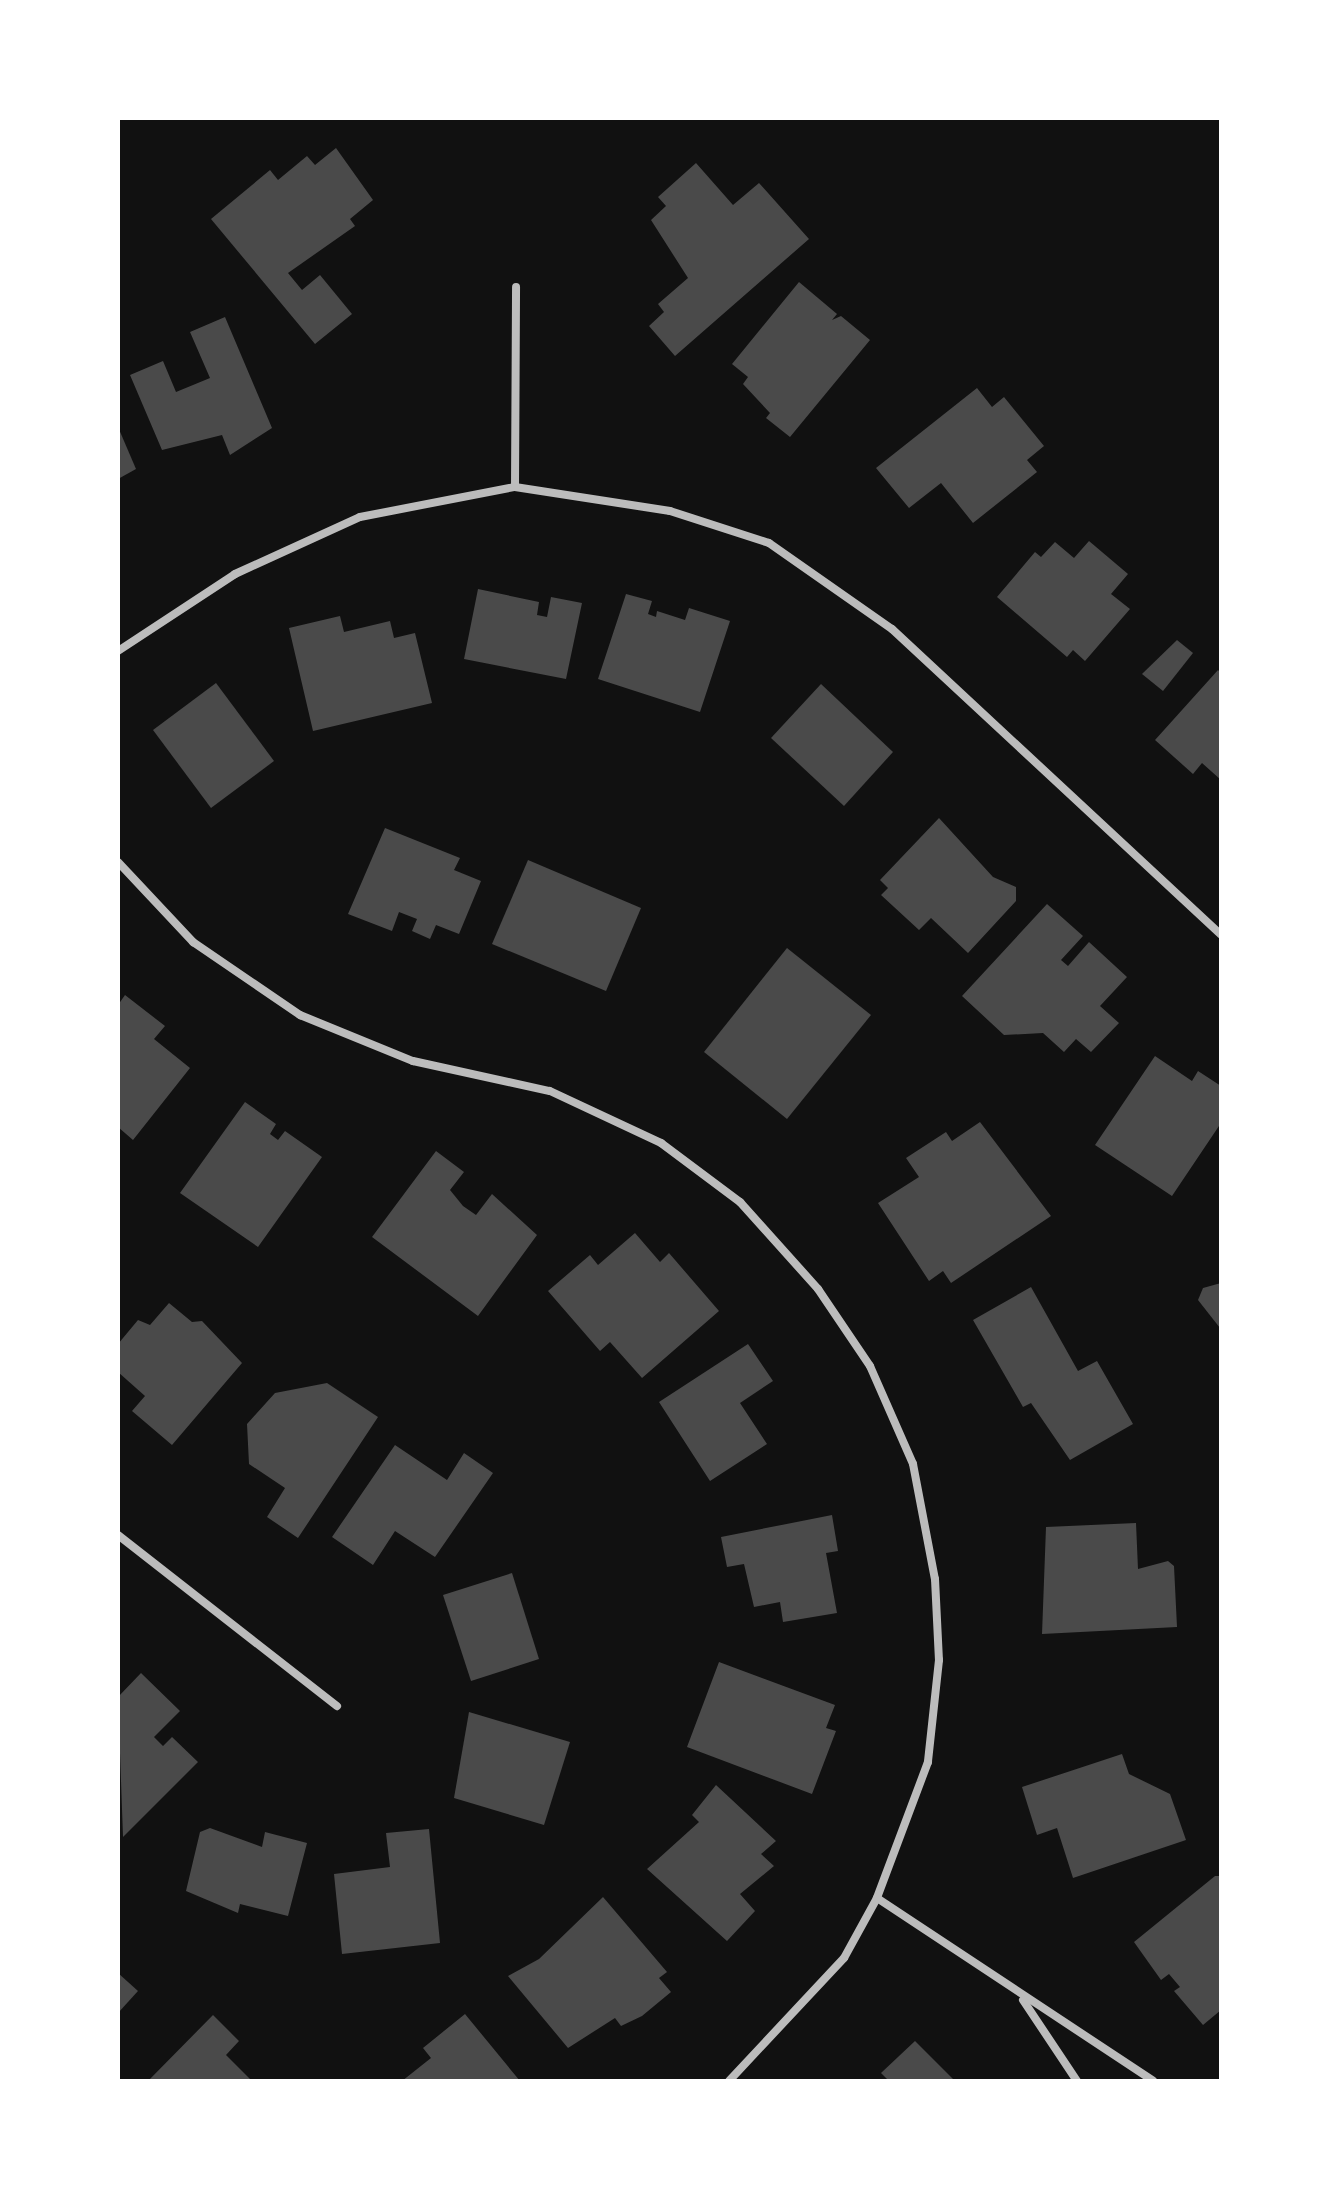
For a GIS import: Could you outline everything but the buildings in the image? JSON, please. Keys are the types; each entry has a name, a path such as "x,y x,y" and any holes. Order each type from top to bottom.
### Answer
{"street":[{"path":"515,487 516,287"},
{"path":"118,651 235,574 336,524 515,487 670,511 769,543 892,629 1221,935"},
{"path":"118,862 193,942 300,1015 413,1061 550,1091 661,1143 740,1202 818,1289 870,1366 913,1464 935,1579 939,1660 928,1762 877,1898 844,1958 729,2081"},
{"path":"118,1535 337,1706"},
{"path":"877,1898 1153,2081"},
{"path":"1021,1996 1077,2081"}]}
